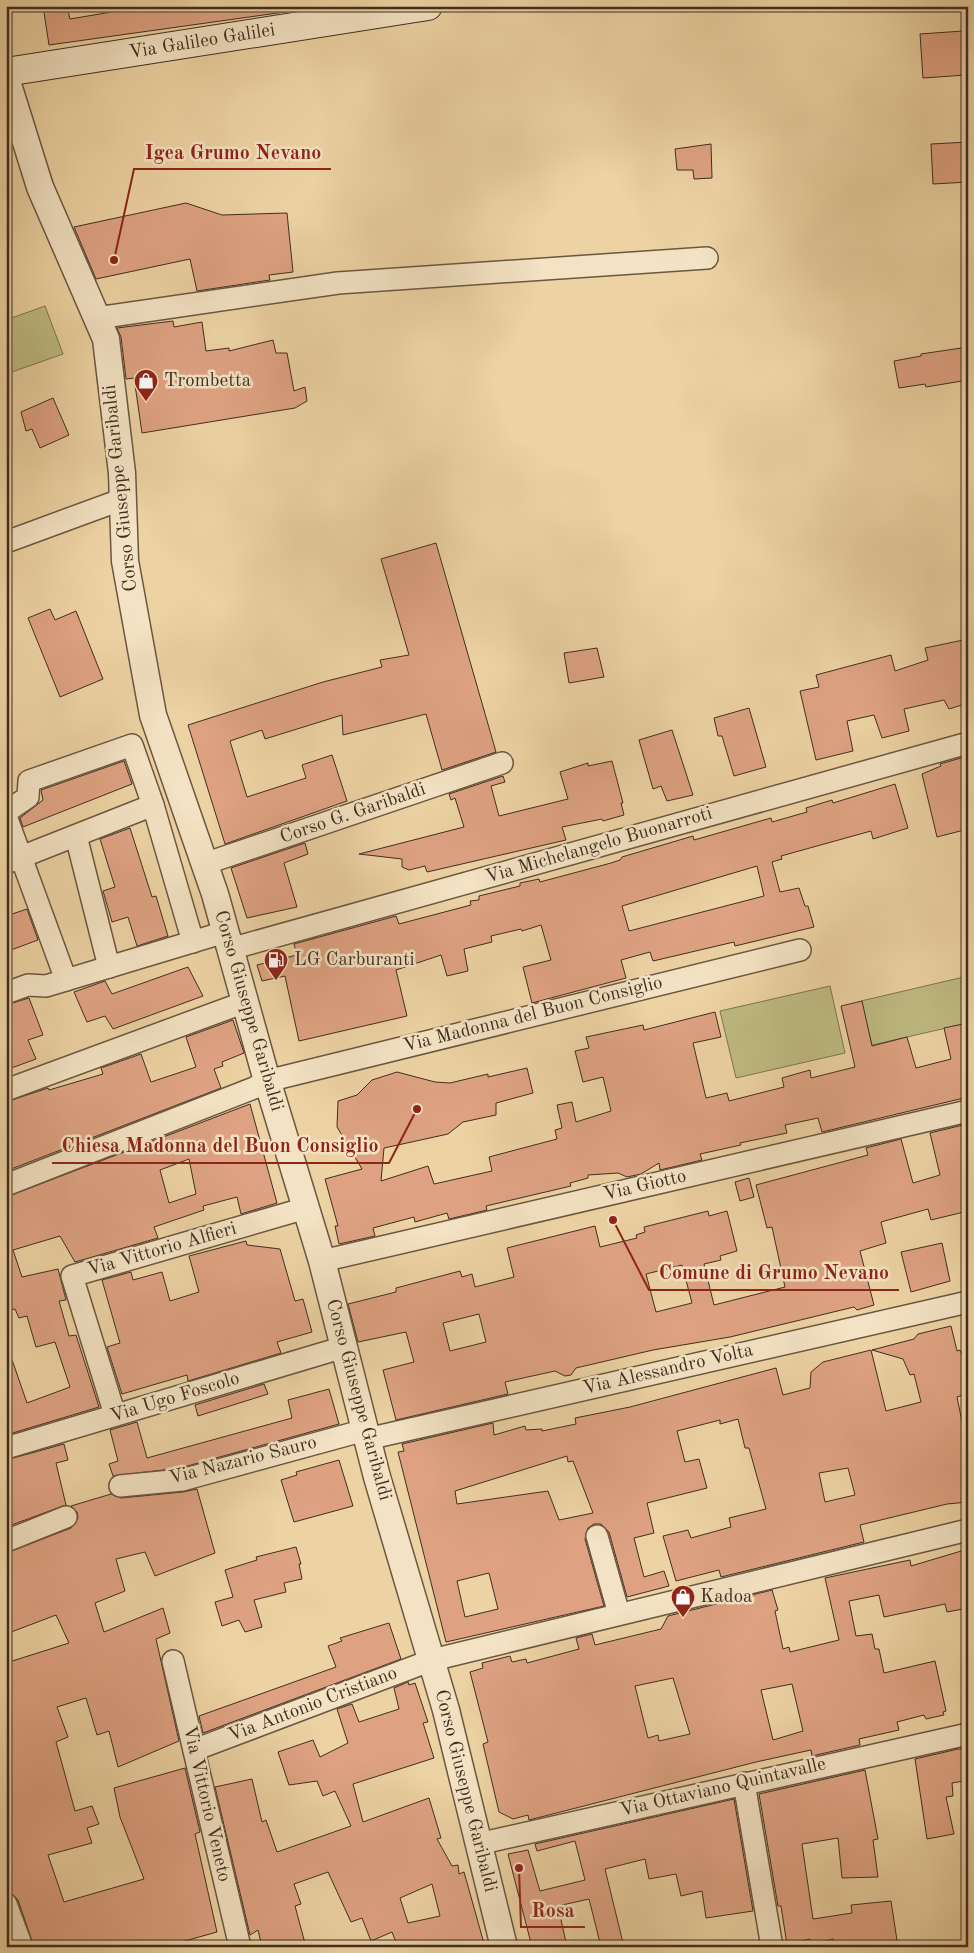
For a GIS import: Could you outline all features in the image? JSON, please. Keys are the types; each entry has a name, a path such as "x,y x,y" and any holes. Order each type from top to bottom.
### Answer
{"main road":[{"name":"Via Galileo Galilei","path":"6,72 428,6"}],"street":[{"name":"Corso Giuseppe Garibaldi","path":"6,78 40,187 106,339 123,500 125,561 153,715 228,941 267,1081 322,1261 366,1434 438,1658 446,1710 504,1947"},
{"path":"97,318 338,283 708,258"},
{"path":"6,542 123,500"},
{"name":"Via Michelangelo Buonarroti","path":"6,993 28,985 46,986 193,942 228,941 968,742"},
{"path":"66,980 13,860 6,814 28,797 29,781 132,745 153,806 193,942"},
{"name":"Corso G. Garibaldi","path":"204,864 502,763"},
{"path":"13,860 153,806"},
{"path":"76,836 109,967"},
{"name":"Via Madonna del Buon Consiglio","path":"6,1185 254,1088 267,1081 800,950"},
{"path":"6,1090 245,1002"},
{"name":"Via Giotto","path":"322,1261 968,1111"},
{"name":"Via Vittorio Alfieri","path":"116,1415 72,1276 306,1208"},
{"name":"Via Alessandro Volta","path":"366,1434 968,1302"},
{"name":"Via Ugo Foscolo","path":"6,1448 344,1348"},
{"name":"Via Nazario Sauro","path":"120,1486 182,1480 366,1434"},
{"path":"6,1541 66,1517"},
{"name":"Via Antonio Cristiano","path":"194,1750 438,1658 968,1530"},
{"path":"597,1536 619,1614"},
{"name":"Via Vittorio Veneto","path":"173,1661 240,1947"},
{"name":"Via Ottaviano Quintavalle","path":"478,1844 968,1734"},
{"path":"744,1783 772,1947"},
{"path":"6,1904 22,1947"}],"shaded area":[{"path":"45,306 63,354 6,374 6,320"},
{"path":"968,976 968,1023 872,1045 861,1001"},
{"path":"830,986 845,1053 736,1078 720,1011"}],"building":[{"path":"43,6 67,6 70,19 147,6 292,6 292,11 49,45"},
{"path":"963,31 966,75 923,78 920,34"},
{"path":"968,142 968,182 933,184 931,144"},
{"path":"711,144 712,178 694,179 693,170 677,170 675,149"},
{"path":"186,203 222,215 287,213 293,272 269,275 270,280 197,291 190,259 96,279 74,227"},
{"path":"173,321 174,327 202,322 206,351 229,348 229,351 273,340 276,353 287,353 294,391 305,387 307,401 295,408 142,433 134,378 126,379 121,337 117,328"},
{"path":"968,347 968,380 926,387 925,384 899,388 894,361 921,356 921,354"},
{"path":"53,398 69,435 40,448 32,429 26,431 21,412"},
{"path":"436,543 496,752 442,770 426,714 343,735 342,715 265,739 262,730 230,741 247,797 306,778 302,765 332,755 347,801 225,844 188,725 323,682 382,667 380,660 409,655 381,559"},
{"path":"50,609 55,620 76,611 103,679 60,697 28,618"},
{"path":"968,639 968,703 949,709 944,700 904,709 909,731 882,738 874,715 847,721 853,751 816,760 800,691 819,687 816,675 891,655 895,671 928,660 925,648"},
{"path":"597,648 604,677 569,683 564,653"},
{"path":"749,708 766,767 734,776 722,736 718,736 714,718"},
{"path":"672,730 693,795 667,801 661,786 653,789 639,740"},
{"path":"968,756 968,829 937,837 922,774 941,766 940,764"},
{"path":"124,761 132,784 23,827 20,818 43,800 41,790"},
{"path":"612,761 623,803 621,803 624,815 603,821 602,819 562,827 566,840 427,872 425,866 409,870 402,867 402,859 359,854 464,827 455,798 451,800 449,794 503,776 505,782 491,786 499,816 568,799 560,772 588,763 588,766"},
{"path":"895,784 908,828 873,839 871,831 781,856 782,859 772,862 780,892 799,888 805,906 808,906 814,927 735,946 734,942 653,961 650,952 621,960 626,978 532,1003 523,967 551,960 541,925 522,931 521,929 491,936 492,942 464,949 468,971 447,976 441,955 396,970 407,1016 299,1041 285,976 262,981 257,965 297,955 294,944 396,916 399,924 471,905 470,901 479,900 479,896 520,886 520,883 539,879 540,882 611,863 620,860 622,857 693,836 694,840 771,818 772,822 807,812 806,808 832,800 833,803","holes":["757,866 764,896 629,931 622,906"]},
{"path":"130,828 152,897 156,896 168,936 137,946 128,917 112,922 103,891 115,887 100,839"},
{"path":"305,843 308,854 284,863 297,907 247,918 231,868"},
{"path":"27,909 38,940 11,950 6,939 6,916"},
{"path":"188,967 203,996 113,1029 105,1016 87,1022 74,992 105,981 112,994"},
{"path":"29,998 43,1035 28,1040 36,1059 6,1070 6,1005"},
{"path":"862,1001 872,1046 907,1037 916,1068 951,1059 944,1028 968,1023 968,1097 822,1132 818,1118 785,1125 787,1133 700,1154 702,1160 660,1170 659,1163 641,1174 627,1177 618,1173 588,1175 588,1178 570,1183 571,1186 486,1206 487,1210 449,1219 447,1213 415,1222 414,1217 373,1228 375,1236 339,1244 335,1226 338,1226 325,1179 362,1169 337,1127 338,1101 357,1095 372,1080 397,1072 435,1082 450,1083 488,1074 488,1077 527,1068 533,1093 496,1103 496,1115 463,1122 448,1134 384,1148 381,1181 428,1166 434,1184 492,1171 489,1157 557,1139 555,1130 562,1128 557,1105 572,1102 576,1122 611,1111 603,1077 583,1082 575,1051 589,1048 586,1037 643,1025 644,1030 715,1012 721,1037 693,1043 706,1098 727,1093 729,1101 784,1087 782,1078 810,1070 811,1078 855,1067 841,1006"},
{"path":"233,1020 244,1053 222,1062 223,1066 214,1069 221,1088 6,1171 6,1102 48,1088 49,1090 103,1074 101,1068 141,1054 151,1082 196,1067 186,1037"},
{"path":"250,1104 277,1203 241,1214 237,1197 203,1206 204,1210 154,1227 158,1238 75,1262 60,1236 13,1250 22,1277 58,1269 66,1300 59,1301 69,1336 76,1335 99,1407 6,1435 6,1351 9,1351 27,1403 70,1387 55,1342 36,1347 27,1316 19,1318 15,1309 6,1311 6,1197","holes":["189,1159 196,1194 169,1203 160,1170"]},
{"path":"967,1124 968,1211 931,1220 928,1209 881,1222 886,1243 860,1251 874,1305 857,1310 854,1307 730,1337 653,1350 576,1368 571,1375 565,1376 555,1371 505,1382 508,1394 396,1420 383,1370 414,1362 406,1332 358,1342 348,1304 396,1292 396,1288 460,1271 462,1277 472,1274 475,1287 514,1277 507,1248 595,1226 600,1247 637,1238 636,1235 645,1232 644,1227 708,1211 709,1216 727,1211 737,1251 720,1256 721,1260 704,1264 714,1305 785,1287 772,1227 767,1228 756,1185 868,1155 866,1148 901,1139 913,1183 940,1175 930,1133","holes":["682,1265 692,1303 656,1312 646,1274","479,1314 486,1342 450,1351 443,1323"]},
{"path":"749,1178 754,1197 740,1201 735,1182"},
{"path":"246,1241 247,1245 280,1249 295,1301 303,1299 312,1332 277,1342 281,1353 188,1381 187,1375 122,1394 107,1347 120,1343 102,1280 131,1272 133,1280 162,1272 170,1301 199,1292 189,1256"},
{"path":"942,1243 950,1281 911,1292 901,1252"},
{"path":"951,1326 957,1351 960,1350 968,1368 968,1380 963,1381 966,1394 957,1397 968,1451 968,1502 947,1504 860,1525 864,1542 721,1577 719,1570 676,1581 663,1536 688,1530 691,1538 731,1527 729,1518 766,1509 749,1448 745,1448 738,1419 720,1424 720,1420 677,1431 685,1462 699,1459 707,1488 647,1503 654,1533 634,1538 644,1577 664,1571 669,1586 627,1597 609,1532 601,1524 594,1524 588,1528 585,1539 604,1606 446,1642 398,1452 404,1451 402,1444 493,1423 494,1435 525,1426 526,1430 542,1429 542,1431 576,1424 575,1418 630,1407 776,1368 783,1395 810,1388 811,1372 823,1362 871,1350 886,1411 921,1402 914,1374 910,1375 903,1359 872,1350 914,1339 918,1334","holes":["567,1456 568,1462 573,1461 593,1513 559,1520 548,1491 457,1504 455,1491","848,1468 855,1495 825,1502 819,1473","489,1573 498,1609 465,1617 457,1581"]},
{"path":"264,1384 268,1394 198,1416 195,1405"},
{"path":"329,1389 339,1424 180,1468 113,1476 109,1464 118,1461 110,1430 137,1422 147,1458 292,1418 288,1400"},
{"path":"64,1444 68,1460 56,1463 66,1505 6,1527 6,1460"},
{"path":"339,1460 353,1506 294,1522 281,1480 297,1475 296,1472"},
{"path":"197,1489 215,1553 155,1576 145,1552 116,1559 125,1591 95,1603 104,1632 163,1608 170,1633 156,1639 179,1741 118,1767 109,1731 97,1735 86,1698 57,1707 68,1737 56,1742 75,1811 92,1806 99,1824 87,1828 92,1843 48,1855 64,1902 144,1879 120,1817 114,1788 185,1768 200,1832 195,1834 217,1932 163,1947 34,1947 18,1900 6,1888 6,1663 69,1643 56,1615 6,1634 6,1553 71,1528 78,1518 77,1512 71,1506 111,1494 121,1498"},
{"path":"296,1547 301,1564 299,1564 302,1579 284,1583 286,1592 254,1600 262,1627 245,1632 239,1620 222,1626 215,1602 233,1597 225,1570 257,1560 256,1557"},
{"path":"968,1549 968,1608 947,1612 945,1604 884,1617 879,1595 849,1601 856,1636 872,1634 875,1649 879,1649 884,1673 935,1661 946,1711 943,1712 944,1715 926,1719 924,1715 897,1722 899,1730 859,1739 860,1745 812,1756 811,1750 756,1762 529,1820 528,1815 513,1819 499,1812 483,1744 488,1742 470,1672 483,1668 482,1663 510,1656 512,1662 526,1659 527,1663 579,1649 576,1638 592,1634 595,1645 661,1629 668,1616 772,1590 778,1610 775,1611 783,1649 789,1647 790,1652 839,1640 825,1578 910,1560 911,1566","holes":["673,1678 690,1734 659,1741 658,1735 648,1738 635,1686","792,1684 803,1731 773,1740 761,1690"]},
{"path":"389,1623 401,1659 203,1733 199,1716 336,1667 328,1646 342,1641 340,1638"},
{"path":"408,1682 409,1685 415,1683 428,1722 423,1723 434,1758 353,1784 363,1822 429,1798 441,1838 437,1839 452,1866 458,1865 459,1874 464,1872 485,1947 398,1947 392,1932 371,1941 362,1918 351,1922 328,1872 294,1884 301,1904 295,1906 306,1947 262,1947 258,1930 250,1935 215,1787 252,1779 262,1822 266,1820 277,1852 351,1826 335,1791 323,1796 317,1781 289,1785 278,1752 313,1740 320,1757 348,1743 337,1709 352,1704 359,1722 399,1709 394,1688","holes":["432,1884 440,1916 408,1923 400,1898"]},
{"path":"965,1749 966,1768 963,1769 964,1781 952,1783 953,1796 946,1797 954,1834 927,1839 915,1759"},
{"path":"865,1770 878,1839 873,1840 878,1877 842,1878 838,1838 802,1844 813,1919 852,1913 851,1905 891,1901 898,1947 835,1947 833,1939 811,1945 810,1939 787,1945 781,1906 778,1906 759,1794"},
{"path":"734,1799 753,1911 706,1918 702,1891 681,1896 676,1874 649,1879 645,1859 605,1869 624,1947 601,1947 589,1899 558,1906 567,1947 532,1947 508,1854 528,1850 540,1891 585,1880 575,1841 537,1851 535,1844"}],"place":[{"name":"Igea Grumo Nevano","path":"114,260"},
{"name":"Trombetta","path":"146,402"},
{"name":"LG Carburanti","path":"276,981"},
{"name":"Chiesa Madonna del Buon Consiglio","path":"417,1109"},
{"name":"Comune di Grumo Nevano","path":"613,1220"},
{"name":"Kadoa","path":"683,1618"},
{"name":"Rosa","path":"519,1868"}]}
